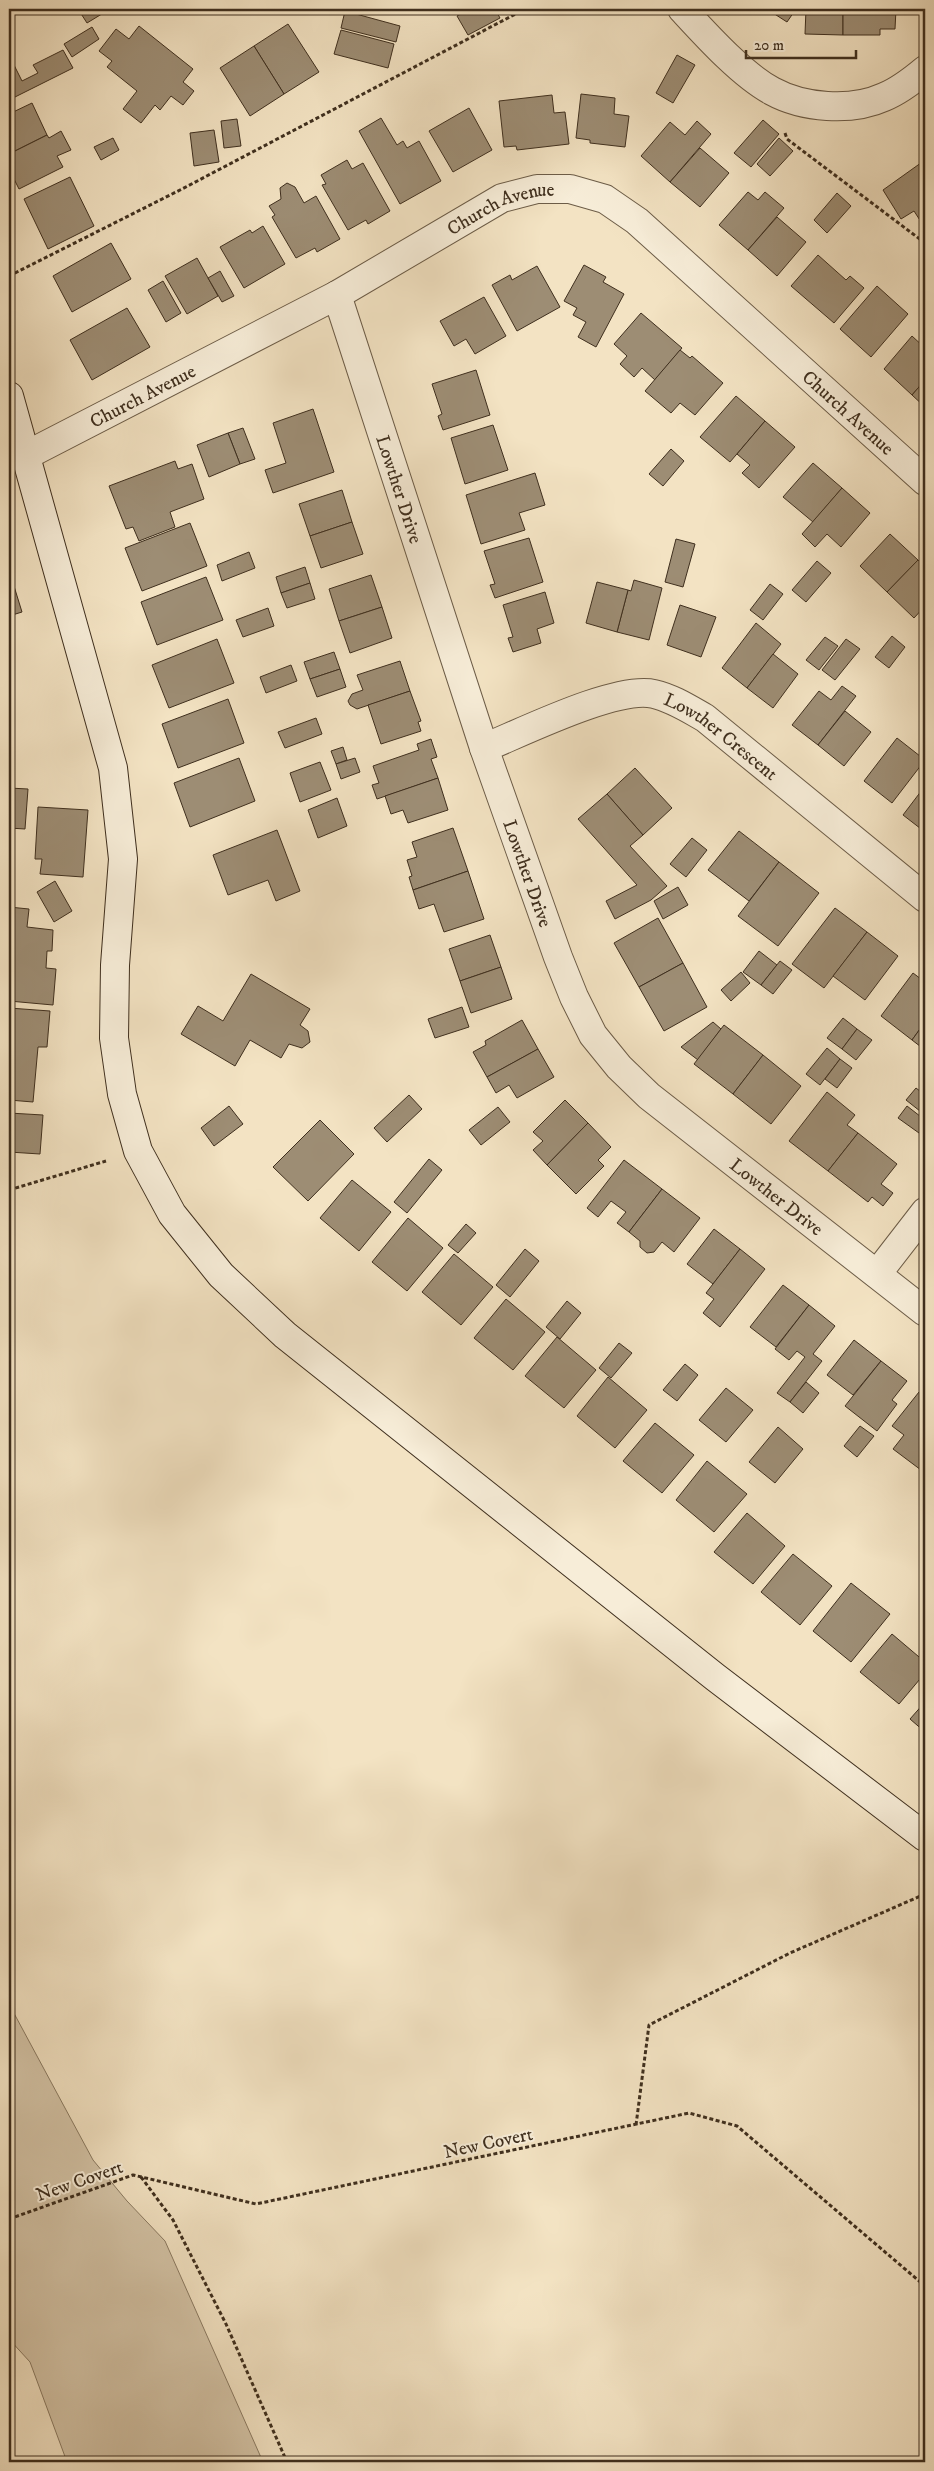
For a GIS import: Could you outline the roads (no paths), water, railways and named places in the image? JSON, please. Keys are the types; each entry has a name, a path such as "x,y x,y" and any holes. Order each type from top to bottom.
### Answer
{"street":[{"path":"682,9 717,46 772,90 804,103 855,105 883,98 925,70"},
{"name":"Church Avenue","path":"25,456 336,295 502,198 537,189 570,189 605,199 637,221 925,481"},
{"name":"Lowther Drive","path":"336,295 484,748 558,957 574,997 593,1035 618,1067 649,1096 925,1312"},
{"path":"9,396 113,768 122,859 115,965 114,1038 122,1094 138,1152 178,1222 221,1275 286,1335 715,1677 925,1837"},
{"name":"Lowther Crescent","path":"484,748 593,703 623,694 652,693 676,702 706,718 925,898"},
{"path":"877,1274 925,1212"}]}
